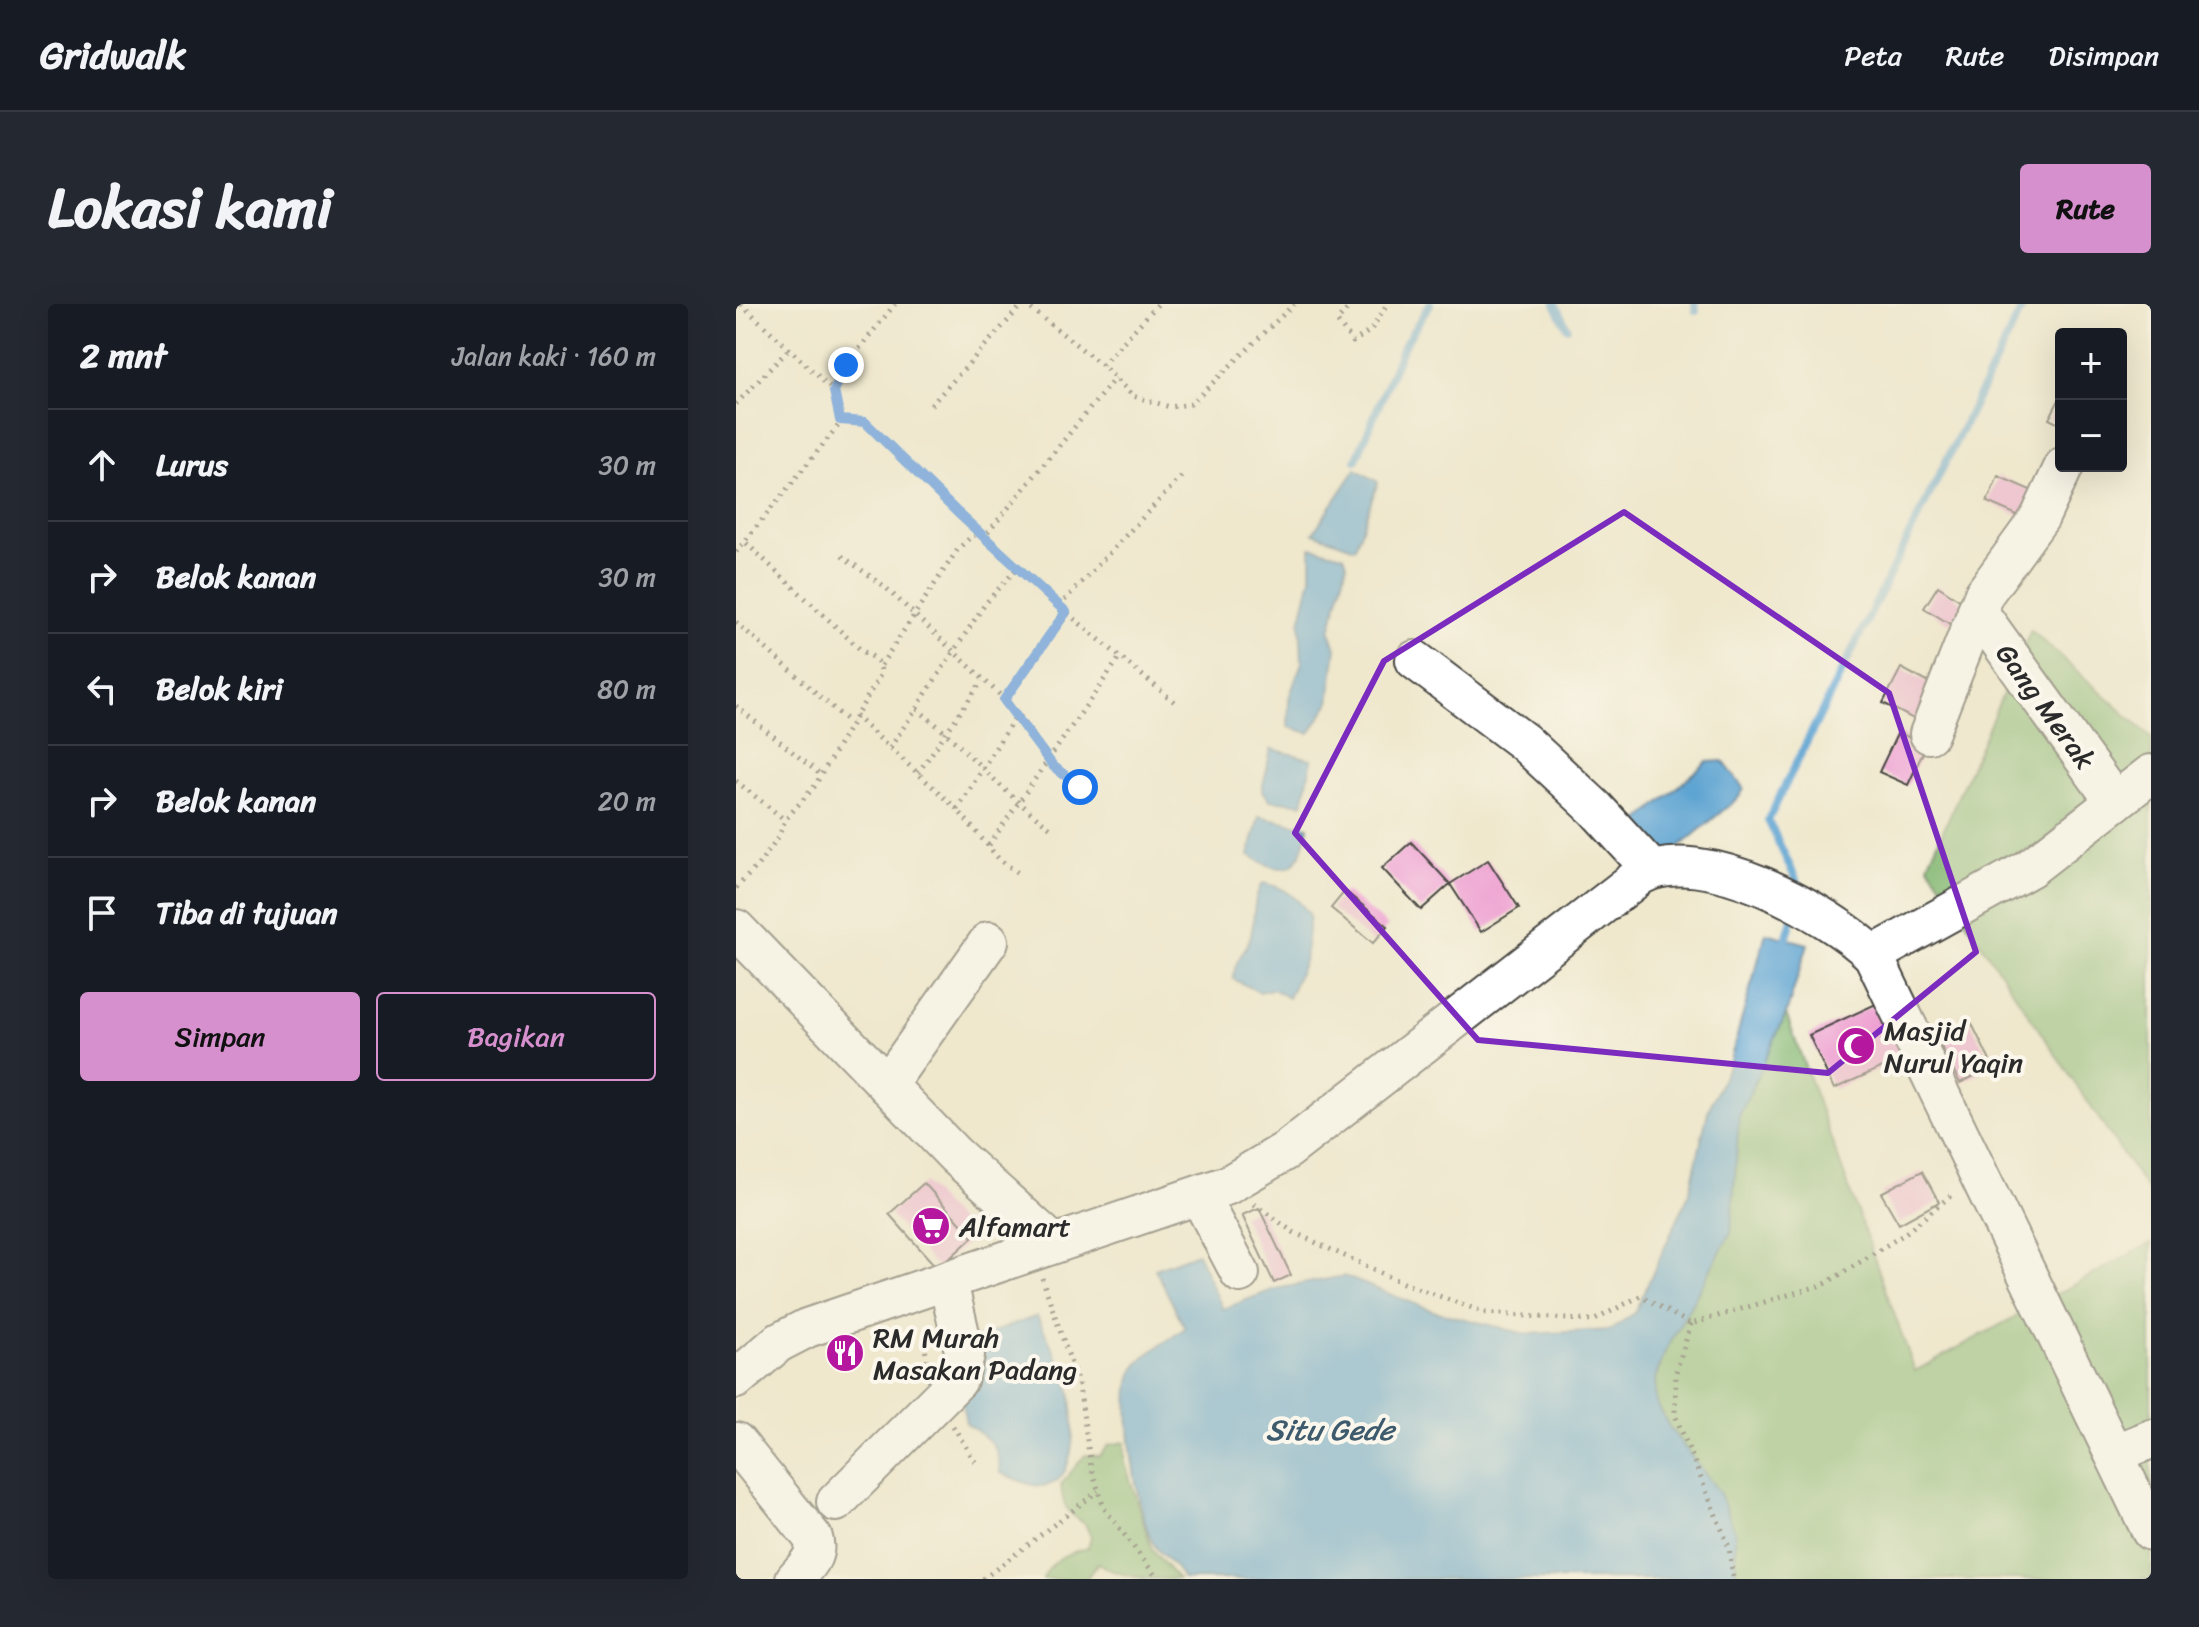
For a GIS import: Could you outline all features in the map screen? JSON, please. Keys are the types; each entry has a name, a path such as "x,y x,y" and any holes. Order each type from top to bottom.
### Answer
{"street":[{"path":"1929,734 1977,610 1997,573 2040,517 2061,472"},
{"name":"Gang Merak","path":"1977,610 2115,802"},
{"path":"1415,660 1524,742 1596,809 1651,869"},
{"path":"1873,955 2030,868 2151,774"},
{"path":"736,1379 778,1343 807,1328 1214,1191 1287,1150 1651,869 1701,869 1765,886 1851,933 1873,955 2151,1531"},
{"path":"736,929 1043,1249"},
{"path":"887,1085 989,941"},
{"path":"1214,1191 1240,1273"},
{"path":"836,1502 958,1380 965,1355 948,1282"},
{"path":"2114,1454 2151,1439"},
{"path":"736,1442 813,1538 816,1548 812,1559 795,1579"}],"path":[{"path":"741,304 750,307 788,350 834,391"},
{"path":"736,552 779,495 824,445 840,420 834,391 846,365 895,304"},
{"path":"931,405 1024,304 1102,365 1133,396 1170,407 1186,407 1294,304"},
{"path":"1102,365 1158,304"},
{"path":"1352,304 1337,321 1353,342 1371,330 1387,304"},
{"path":"736,404 788,350"},
{"path":"985,536 1115,378"},
{"path":"840,420 865,422 911,470 1059,606 1178,705"},
{"path":"1059,606 1182,476"},
{"path":"736,888 771,848 785,820 821,775 881,674 881,665 958,549 973,535 985,536"},
{"path":"745,542 881,665"},
{"path":"842,556 884,586 1004,700 1049,761 1080,787"},
{"path":"890,748 985,604 1018,567"},
{"path":"1004,700 1066,612"},
{"path":"736,622 850,723"},
{"path":"989,845 1120,657"},
{"path":"918,773 944,730 982,681"},
{"path":"736,706 821,775"},
{"path":"917,709 1051,828"},
{"path":"957,809 1017,714"},
{"path":"855,716 957,809 999,859 1021,875"},
{"path":"736,781 785,820"},
{"path":"1214,1191 1403,1283 1486,1313 1593,1321 1640,1296 1691,1324 1825,1284 1903,1235 1979,1172"},
{"path":"1043,1249 1079,1386 1098,1491 1104,1508 1158,1579"},
{"path":"1691,1324 1676,1372 1675,1415 1729,1547 1733,1579"},
{"path":"983,1579 1098,1491"}],"highlighted area":[{"path":"1624,512 1889,693 1976,952 1828,1073 1478,1040 1295,833 1384,661"}],"green space":[{"path":"2031,630 2151,737 2151,1196 1928,865"},
{"path":"1786,1014 1915,1371 2151,1243 2151,1579 1736,1579 1735,1532 1719,1492 1669,1427 1656,1402 1655,1379 1665,1352 1731,1232 1739,1116"},
{"path":"1125,1442 1125,1463 1152,1550 1178,1579 1126,1575 1098,1563 1086,1579 1043,1579 1061,1558 1088,1548 1091,1537 1085,1524 1067,1508 1061,1484 1085,1455 1100,1456 1109,1445"}],"water":[{"path":"1356,469 1378,482 1355,548 1313,533"},
{"path":"1311,547 1344,555 1347,564 1330,631 1336,648 1329,704 1310,733 1288,727 1289,698 1302,662 1300,622 1311,578"},
{"path":"1271,749 1312,759 1303,804 1270,800 1262,790"},
{"path":"1723,761 1744,789 1739,797 1667,857 1636,823 1707,762"},
{"path":"1259,816 1308,827 1297,861 1283,868 1274,867 1249,855"},
{"path":"1263,883 1290,894 1310,915 1304,962 1288,998 1273,989 1259,992 1233,979 1250,937 1256,898"},
{"name":"Situ Gede","path":"1766,933 1808,944 1786,1014 1739,1116 1731,1232 1665,1352 1655,1379 1656,1402 1669,1427 1719,1492 1735,1532 1736,1579 1183,1579 1155,1546 1149,1533 1137,1488 1129,1433 1129,1387 1133,1372 1149,1353 1185,1328 1155,1269 1197,1253 1223,1309 1275,1289 1344,1276 1433,1311 1526,1334 1611,1330 1635,1312 1689,1194 1708,1111 1729,1064"},
{"path":"1037,1316 1068,1384 1073,1427 1069,1460 1063,1474 1054,1483 1041,1486 1000,1473 997,1454 991,1443 966,1423 961,1396 943,1350"}],"building":[{"path":"2055,408 2055,422 2049,419"},
{"path":"1998,476 2035,492 2024,518 1987,502"},
{"path":"1938,586 1964,603 1950,624 1924,608"},
{"path":"1901,668 1939,688 1921,723 1883,703"},
{"path":"1898,732 1926,746 1908,785 1879,772"},
{"path":"1411,842 1450,884 1421,910 1382,868"},
{"path":"1488,860 1519,908 1481,932 1450,884"},
{"path":"1345,891 1388,926 1373,943 1331,908"},
{"name":"Masjid Nurul Yaqin","path":"1878,1003 1903,1058 1834,1089 1809,1035"},
{"path":"1970,1020 1993,1067 1960,1083 1936,1037"},
{"path":"1922,1171 1939,1202 1899,1224 1881,1193"},
{"name":"Alfamart","path":"924,1183 973,1237 938,1269 889,1214"},
{"path":"1259,1208 1291,1275 1274,1283 1242,1215"}],"waterway":[{"path":"1356,460 1403,347 1430,304"},
{"path":"1555,304 1567,327"},
{"path":"1695,304 1696,311"},
{"path":"1800,888 1768,820 2024,304"},
{"path":"1784,946 1794,913"}],"place":[{"name":"Masjid Nurul Yaqin","path":"1856,1046"},
{"name":"Alfamart","path":"931,1226"},
{"name":"RM Murah Masakan Padang","path":"845,1353"}],"route":[{"path":"846,365 834,391 840,420 865,422 911,470 943,495 958,513 1066,612 1004,700 1022,719 1053,766 1080,787"}]}
